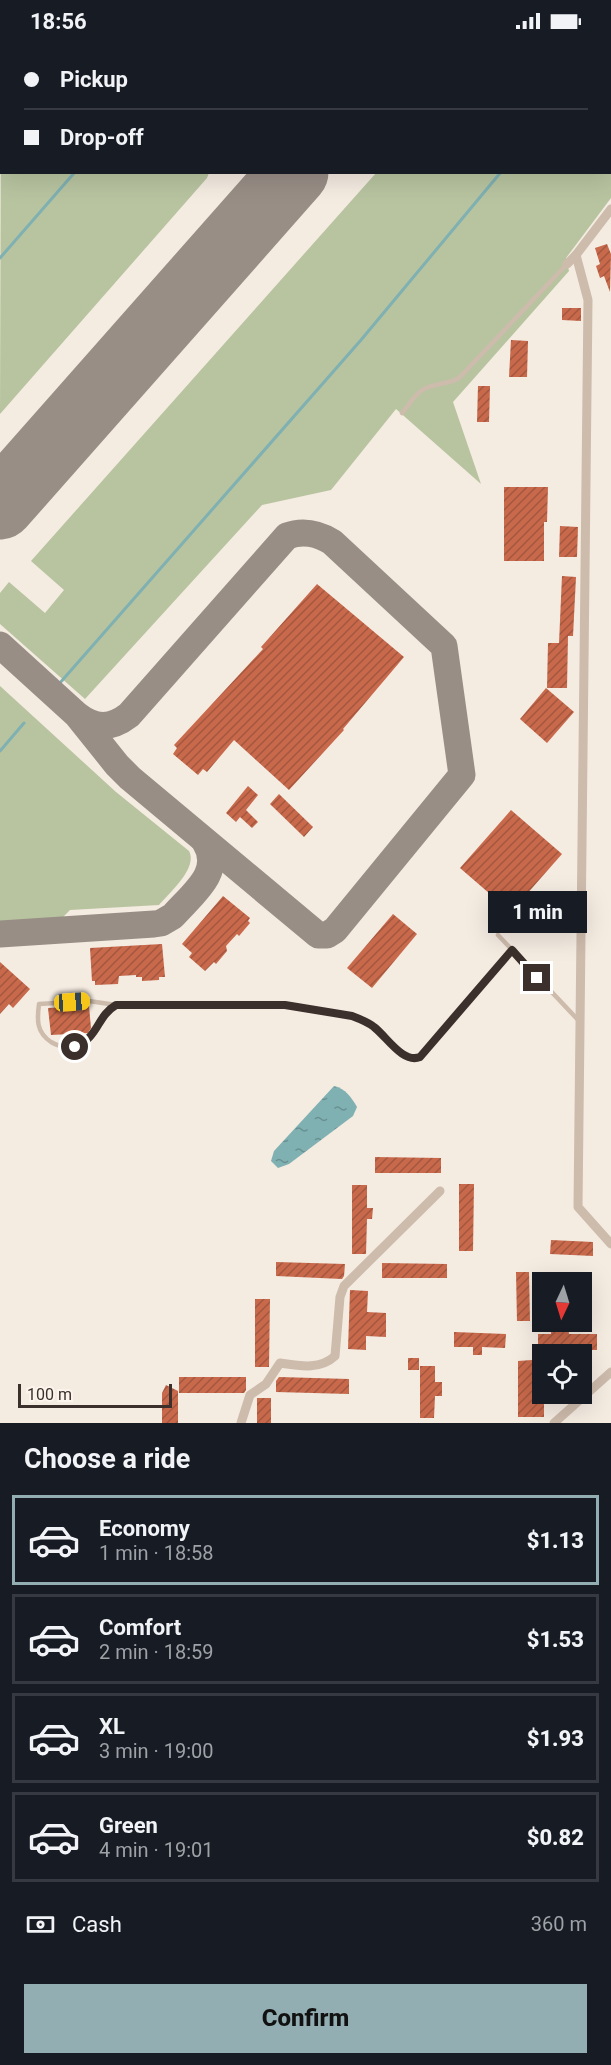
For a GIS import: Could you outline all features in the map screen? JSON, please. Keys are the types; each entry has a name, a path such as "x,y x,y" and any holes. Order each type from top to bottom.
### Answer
{"street":[{"path":"567,264 611,209"},
{"path":"576,255 588,300 578,1207 611,1244"},
{"path":"241,1423 250,1395 266,1384 280,1363 305,1367 327,1364 335,1356 340,1297 344,1286 440,1191"},
{"path":"558,1422 611,1372"}],"lane":[{"path":"402,413 419,392 459,378 567,264"},
{"path":"498,936 580,1022"},
{"path":"116,1005 108,1010 93,1035 75,1047 53,1044 45,1037 37,1022 39,1004 89,1001 116,1005 306,1007 363,1020 374,1027 406,1057 416,1059 512,950"}],"green space":[{"path":"1,174 209,174 207,178 0,414"},
{"path":"375,174 611,174 611,198 566,258 569,271 453,402 481,484 396,409 331,490 262,505 85,699 0,624 0,593 9,582 45,613 64,590 31,561"},
{"path":"0,686 116,792 189,851 190,865 176,887 159,905 70,910 60,920 0,924"}],"water":[{"path":"334,1086 345,1091 355,1103 357,1107 353,1116 289,1164 278,1168 271,1161 274,1151"}],"building":[{"path":"607,244 611,254 610,292 604,276 600,278 596,266 600,264 595,248"},
{"path":"562,308 581,308 581,321 562,320"},
{"path":"511,340 528,341 527,377 509,377"},
{"path":"478,386 490,386 489,422 477,422"},
{"path":"504,487 548,487 547,522 544,522 544,561 504,561"},
{"path":"560,526 578,527 577,557 559,557"},
{"path":"562,576 576,577 573,636 568,636 567,688 547,688 548,643 559,643"},
{"path":"317,584 404,657 344,730 289,790 234,740 207,772 203,769 198,775 173,754 177,748 174,745 263,649 261,647"},
{"path":"546,688 574,712 547,743 520,719"},
{"path":"248,786 258,795 246,810 258,822 252,828 240,817 236,822 226,813"},
{"path":"279,794 313,827 304,837 270,804"},
{"path":"511,810 562,854 511,912 460,868"},
{"path":"223,896 250,918 248,921 250,923 226,946 227,951 216,964 214,962 205,971 189,957 192,953 182,944"},
{"path":"393,914 417,934 372,988 347,968"},
{"path":"162,944 165,977 159,977 159,980 142,981 142,977 136,977 136,975 119,976 118,984 95,985 95,981 92,981 90,948"},
{"path":"0,962 30,989 13,1008 9,1004 0,1014"},
{"path":"89,1006 91,1028 88,1033 51,1035 48,1008"},
{"path":"375,1157 441,1158 441,1173 375,1173"},
{"path":"459,1184 474,1184 473,1251 459,1251"},
{"path":"352,1185 367,1185 367,1208 373,1208 372,1219 367,1219 366,1254 352,1254"},
{"path":"551,1240 593,1242 593,1256 550,1254"},
{"path":"276,1262 345,1264 344,1276 342,1279 276,1276"},
{"path":"382,1263 447,1264 447,1278 382,1278"},
{"path":"516,1272 529,1272 530,1321 517,1321"},
{"path":"350,1290 368,1291 367,1312 386,1313 386,1337 366,1336 366,1350 348,1349"},
{"path":"255,1299 270,1299 269,1367 255,1367"},
{"path":"454,1332 506,1334 505,1348 482,1347 482,1355 473,1355 473,1347 454,1347"},
{"path":"551,1332 569,1332 569,1334 597,1334 597,1350 592,1350 592,1344 538,1344 538,1334 551,1334"},
{"path":"408,1358 419,1358 419,1370 408,1370"},
{"path":"532,1360 532,1404 544,1404 544,1417 518,1417 518,1361"},
{"path":"420,1366 435,1366 435,1382 442,1382 442,1396 435,1396 434,1418 420,1418"},
{"path":"179,1377 246,1377 246,1390 244,1393 179,1393"},
{"path":"279,1377 349,1379 349,1394 276,1392 276,1381"},
{"path":"166,1385 178,1391 178,1423 162,1423 162,1393"},
{"path":"257,1398 271,1398 271,1423 257,1423"}],"waterway":[{"path":"0,258 73,174"},
{"path":"59,684 361,340 499,174"},
{"path":"0,751 24,723"}],"taxiway":[{"path":"0,645 77,715 130,778 318,935 327,935 335,930 462,775 444,646 332,542 310,533 287,536 129,715 116,723 103,726 90,723 77,715"},
{"path":"0,934 161,923 173,916 196,891 208,873 211,863 205,842"}],"runway":[{"path":"0,505 292,174"}],"route":[{"path":"75,1047 93,1035 108,1010 116,1005 285,1005 306,1007 363,1020 374,1027 406,1057 416,1059 512,950 537,978"}]}
